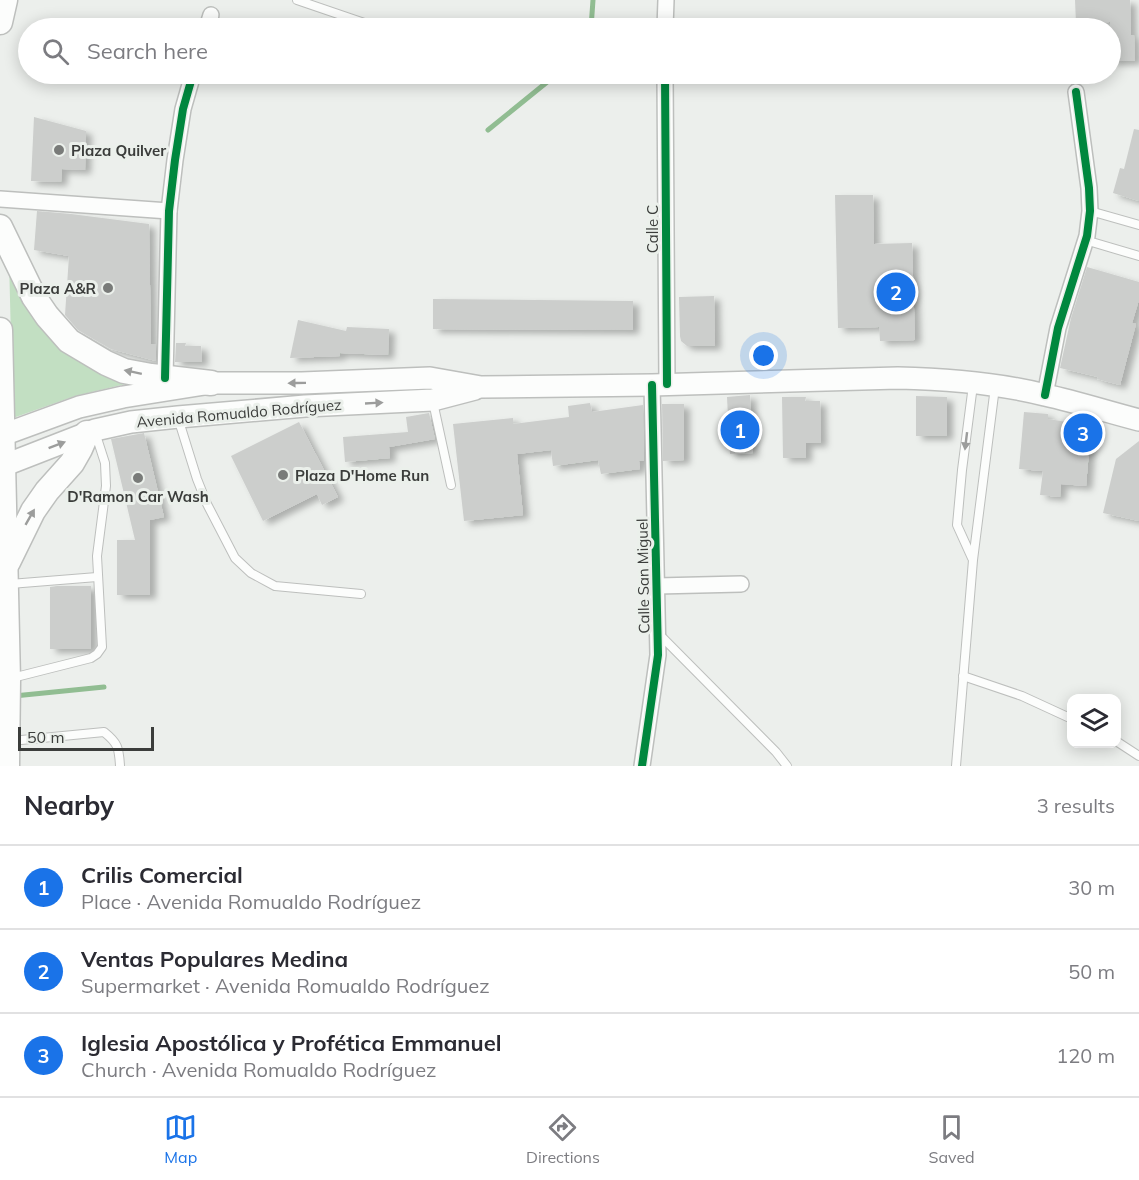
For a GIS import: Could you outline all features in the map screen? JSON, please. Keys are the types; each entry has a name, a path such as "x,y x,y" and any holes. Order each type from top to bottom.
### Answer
{"main road":[{"path":"0,22 5,0"},
{"path":"0,227 34,297 69,341 106,363 124,370 165,378 211,383"},
{"path":"0,330 8,684 7,766"},
{"name":"Avenida Romualdo Rodríguez","path":"1,435 79,407 123,397 211,383 302,383 430,378 481,387 933,379 1045,394 1139,420"},
{"name":"Avenida Romualdo Rodríguez","path":"2,466 91,432 131,422 306,406 433,400 481,387"},
{"path":"5,577 33,511 72,463 91,432"}],"street":[{"path":"665,18 666,0"},
{"path":"165,378 169,211 183,109 190,84"},
{"name":"Calle C","path":"660,384 665,84"},
{"path":"1045,394 1058,328 1085,240 1090,212 1076,92"},
{"path":"0,199 169,211"},
{"name":"Calle San Miguel","path":"642,766 658,655 660,384"},
{"path":"657,586 741,584"}],"lane":[{"path":"297,0 350,18"},
{"path":"1090,212 1139,225"},
{"path":"1085,240 1139,256"},
{"path":"973,560 957,525 974,383"},
{"path":"956,766 973,560 995,386"},
{"path":"433,400 451,485"},
{"path":"178,417 207,504 235,558 251,573 275,586 361,594"},
{"path":"8,684 91,658 102,647 97,577 98,540 106,486 105,463 91,432"},
{"path":"5,577 97,577"},
{"path":"658,633 776,752 787,766"},
{"path":"963,676 1022,696 1067,717"},
{"path":"7,736 104,732 115,741 120,750 120,766"},
{"path":"1121,744 1139,756"}],"green space":[{"path":"9,260 23,290 138,381 75,396 13,418"}],"building":[{"path":"1075,0 1130,0 1131,35 1134,35 1135,61 1121,61 1121,18 1076,18"},
{"name":"Plaza Quilver","path":"34,117 86,131 85,170 62,169 61,182 31,181"},
{"path":"1134,129 1139,130 1139,201 1113,193 1120,168 1124,169"},
{"path":"835,195 873,195 874,244 912,243 915,340 880,341 879,327 838,328"},
{"name":"Plaza A&R","path":"37,211 149,224 151,344 156,344 156,361 111,349 78,330 65,315 69,256 34,250"},
{"path":"1087,267 1139,282 1139,300 1132,323 1136,324 1120,385 1060,368 1071,318"},
{"path":"714,296 715,346 687,346 681,341 680,336 679,297"},
{"path":"433,299 633,301 633,330 433,329"},
{"path":"298,320 346,331 347,327 389,329 388,355 340,353 340,356 290,358"},
{"path":"176,343 186,343 185,346 201,346 202,362 175,362"},
{"path":"750,395 753,453 730,454 727,397"},
{"path":"916,396 947,397 947,436 916,436"},
{"path":"782,397 806,397 805,401 820,401 821,443 806,443 806,458 783,458"},
{"path":"590,403 592,412 643,405 644,461 639,461 640,469 601,474 598,460 553,466 551,450 517,454 523,515 464,521 453,424 513,418 513,424 569,417 568,406"},
{"path":"662,404 684,404 684,460 663,461"},
{"path":"1024,412 1048,414 1048,419 1067,422 1067,426 1091,428 1086,486 1061,484 1060,497 1040,495 1043,471 1019,469"},
{"path":"429,413 435,439 389,447 390,458 345,462 343,437 408,432 406,417"},
{"name":"Plaza D'Home Run","path":"299,422 338,497 322,505 317,494 263,521 231,456"},
{"path":"144,433 164,517 150,520 150,595 117,595 117,540 135,540 111,439"},
{"path":"1139,441 1139,521 1103,513 1116,459"},
{"path":"91,586 91,649 50,649 50,587"}],"waterway":[{"path":"592,18 593,0"},
{"path":"488,130 545,84"},
{"path":"14,696 104,687"}],"cycle path":[{"path":"165,378 169,211 183,109 190,84"},
{"path":"665,84 667,384"},
{"path":"1045,395 1058,328 1087,236 1090,211 1076,92"},
{"path":"642,766 658,655 652,385"}],"place":[{"name":"Plaza Quilver","path":"59,150"},
{"name":"Plaza A&R","path":"108,288"},
{"name":"Ventas Populares Medina","path":"896,292"},
{"name":"Crilis Comercial","path":"740,430"},
{"name":"Iglesia Apostólica y Profética Emmanuel","path":"1083,433"},
{"name":"Plaza D'Home Run","path":"283,475"},
{"name":"D'Ramon Car Wash","path":"138,478"}]}
